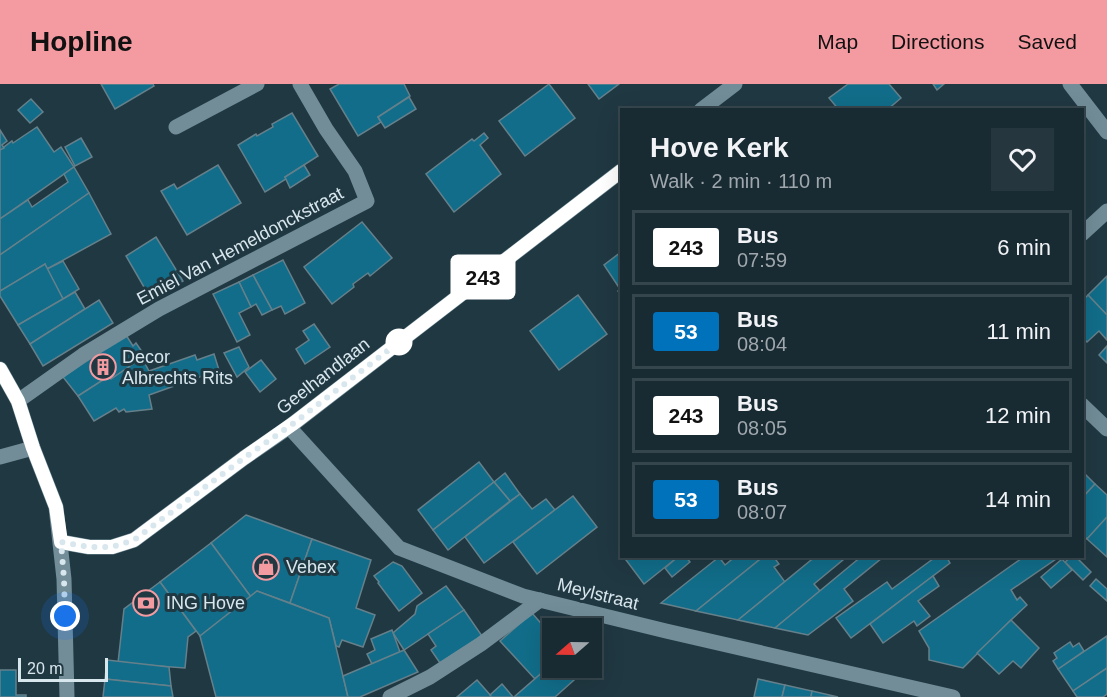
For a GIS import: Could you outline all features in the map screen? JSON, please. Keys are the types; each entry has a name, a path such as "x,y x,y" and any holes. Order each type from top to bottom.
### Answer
{"street":[{"path":"176,127 257,84"},
{"name":"Emiel Van Hemeldonckstraat","path":"18,401 83,355 159,309 367,201 355,171 326,129 300,84"},
{"path":"704,108 735,84"},
{"path":"1070,84 1107,132"},
{"name":"Geelhandlaan","path":"61,542 89,547 112,547 134,540 289,427 620,172"},
{"path":"1084,232 1107,211"},
{"path":"0,369 18,401 56,507 64,579 67,697"},
{"path":"1084,407 1107,429"},
{"name":"Meylstraat","path":"289,427 399,548 523,596 953,697"},
{"path":"0,457 33,448"},
{"path":"390,697 430,676 481,644 540,600"}],"building":[{"path":"101,84 153,84 154,86 115,109"},
{"path":"339,84 404,84 410,96 378,117 381,122 358,136 330,89"},
{"path":"549,84 575,118 525,156 499,121"},
{"path":"588,84 619,84 599,99"},
{"path":"848,84 889,84 901,98 889,108 837,108 829,98"},
{"path":"933,84 944,84 937,90"},
{"path":"409,97 416,109 385,128 378,117"},
{"path":"31,99 43,112 30,123 18,110"},
{"path":"292,113 318,156 265,192 238,145 273,127 272,124"},
{"path":"37,127 54,152 61,147 74,167 0,219 0,150"},
{"path":"0,130 7,141 2,145 4,148 0,150"},
{"path":"484,133 488,138 480,145 501,174 454,212 426,174 472,139 474,141"},
{"path":"81,138 92,157 75,166 65,147"},
{"path":"218,165 241,203 187,235 161,191 174,184 177,189"},
{"path":"304,165 310,175 290,188 285,177"},
{"path":"74,167 89,193 0,255 0,219 28,200 32,207 68,182 64,174"},
{"path":"89,193 111,234 47,269 45,264 0,291 0,255"},
{"path":"362,222 392,258 370,276 368,273 353,284 354,287 332,304 304,267"},
{"path":"156,237 183,281 152,301 126,256"},
{"path":"620,253 620,289 604,265"},
{"path":"283,260 305,303 285,314 281,306 272,310 253,275"},
{"path":"63,261 79,289 63,299 47,269"},
{"path":"45,264 63,299 18,325 0,296 0,291"},
{"path":"253,275 272,310 262,315 256,304 251,307 239,282"},
{"path":"1107,276 1107,315 1088,295"},
{"path":"239,282 251,307 239,313 250,335 237,342 213,294"},
{"path":"75,292 85,309 30,344 18,325"},
{"path":"578,295 607,334 559,370 530,331"},
{"path":"1088,295 1107,315 1107,340 1099,331 1087,342 1084,339 1084,299"},
{"path":"99,300 113,323 43,366 30,344"},
{"path":"314,324 330,347 305,364 296,349 309,340 303,331"},
{"name":"Decor Albrechts Rits","path":"126,335 133,346 136,343 145,356 111,379 109,376 78,396 63,377"},
{"path":"1107,346 1107,363 1099,355"},
{"path":"239,347 249,367 237,377 224,353"},
{"path":"214,354 219,370 149,395 152,409 126,412 124,409 119,412 116,408 94,421 78,396 109,376 111,379 142,358 149,371 195,355 197,360"},
{"path":"261,360 276,379 260,392 245,372"},
{"path":"479,462 494,482 433,530 418,510"},
{"path":"505,473 520,494 510,501 494,482"},
{"path":"1084,473 1095,484 1084,496"},
{"path":"494,482 510,501 448,550 433,530"},
{"path":"1095,484 1107,495 1107,517 1087,539 1084,536 1084,496"},
{"path":"520,494 532,509 546,499 555,510 484,563 465,537"},
{"path":"573,496 597,527 537,574 513,542"},
{"name":"Vebex","path":"246,515 312,539 290,603 257,591 251,597 211,543"},
{"path":"1107,517 1107,557 1087,539"},
{"path":"312,539 371,560 356,608 375,615 363,647 342,640 339,647 336,646 329,618 290,603"},
{"path":"211,543 251,597 200,636 160,582"},
{"path":"624,558 676,558 644,584"},
{"path":"677,558 687,558 690,562 672,577 665,568"},
{"path":"718,558 725,565 734,558 762,558 696,611 661,603"},
{"path":"762,558 774,558 779,564 774,567 785,582 738,620 696,611"},
{"path":"814,558 844,559 814,584 820,591 775,628 738,620"},
{"path":"860,558 882,558 844,589 853,601 808,635 775,628"},
{"path":"934,558 947,558 950,563 851,638 836,618 887,582 892,589"},
{"path":"1022,558 1056,559 1011,590 1017,600 1020,597 1027,605 963,668 929,660 929,648 919,631"},
{"path":"1070,558 1077,558 1091,572 1083,580 1065,562"},
{"path":"1062,559 1072,570 1051,588 1041,577"},
{"path":"393,562 402,566 422,593 399,611 374,576"},
{"path":"933,576 939,586 918,601 930,616 917,626 914,621 883,643 870,624"},
{"path":"1096,579 1107,589 1107,601 1090,586"},
{"path":"160,582 196,631 188,637 185,668 118,663 124,609"},
{"path":"446,586 464,610 404,650 393,633 415,614 417,606"},
{"path":"257,591 329,618 348,697 216,697 200,636"},
{"path":"464,610 482,636 440,663 431,650 436,646 428,634"},
{"path":"532,613 542,624 542,673 535,679 500,641"},
{"path":"1011,620 1039,648 1021,668 1013,661 999,674 977,653"},
{"path":"392,630 400,652 372,664 367,654 375,650 371,639"},
{"path":"1107,636 1107,668 1073,691 1058,669"},
{"path":"1070,642 1073,647 1079,643 1084,651 1058,669 1053,661 1057,658 1054,653"},
{"path":"404,650 418,672 360,697 348,697 343,676"},
{"path":"107,660 169,667 171,686 105,679"},
{"path":"1107,668 1107,694 1103,697 1077,697 1073,691"},
{"path":"0,670 16,670 16,695 26,695 26,697 0,697"},
{"path":"542,673 542,678 576,678 555,697 514,697"},
{"path":"105,679 171,686 173,697 103,697"},
{"path":"758,679 785,685 782,697 754,697"},
{"path":"477,680 492,697 457,697"},
{"path":"502,684 513,697 492,697 490,695"},
{"path":"785,685 812,691 811,697 782,697"},
{"path":"812,691 838,697 811,697"}],"bus line":[{"name":"243","path":"0,369 18,401 56,507 61,542 89,547 112,547 134,540 294,423 620,172"}],"place":[{"name":"Decor Albrechts Rits","path":"103,367"},
{"name":"Vebex","path":"266,567"},
{"name":"ING Hove","path":"146,603"}],"route":[{"path":"65,616 61,542 89,547 112,547 134,540 294,423 399,342"}]}
